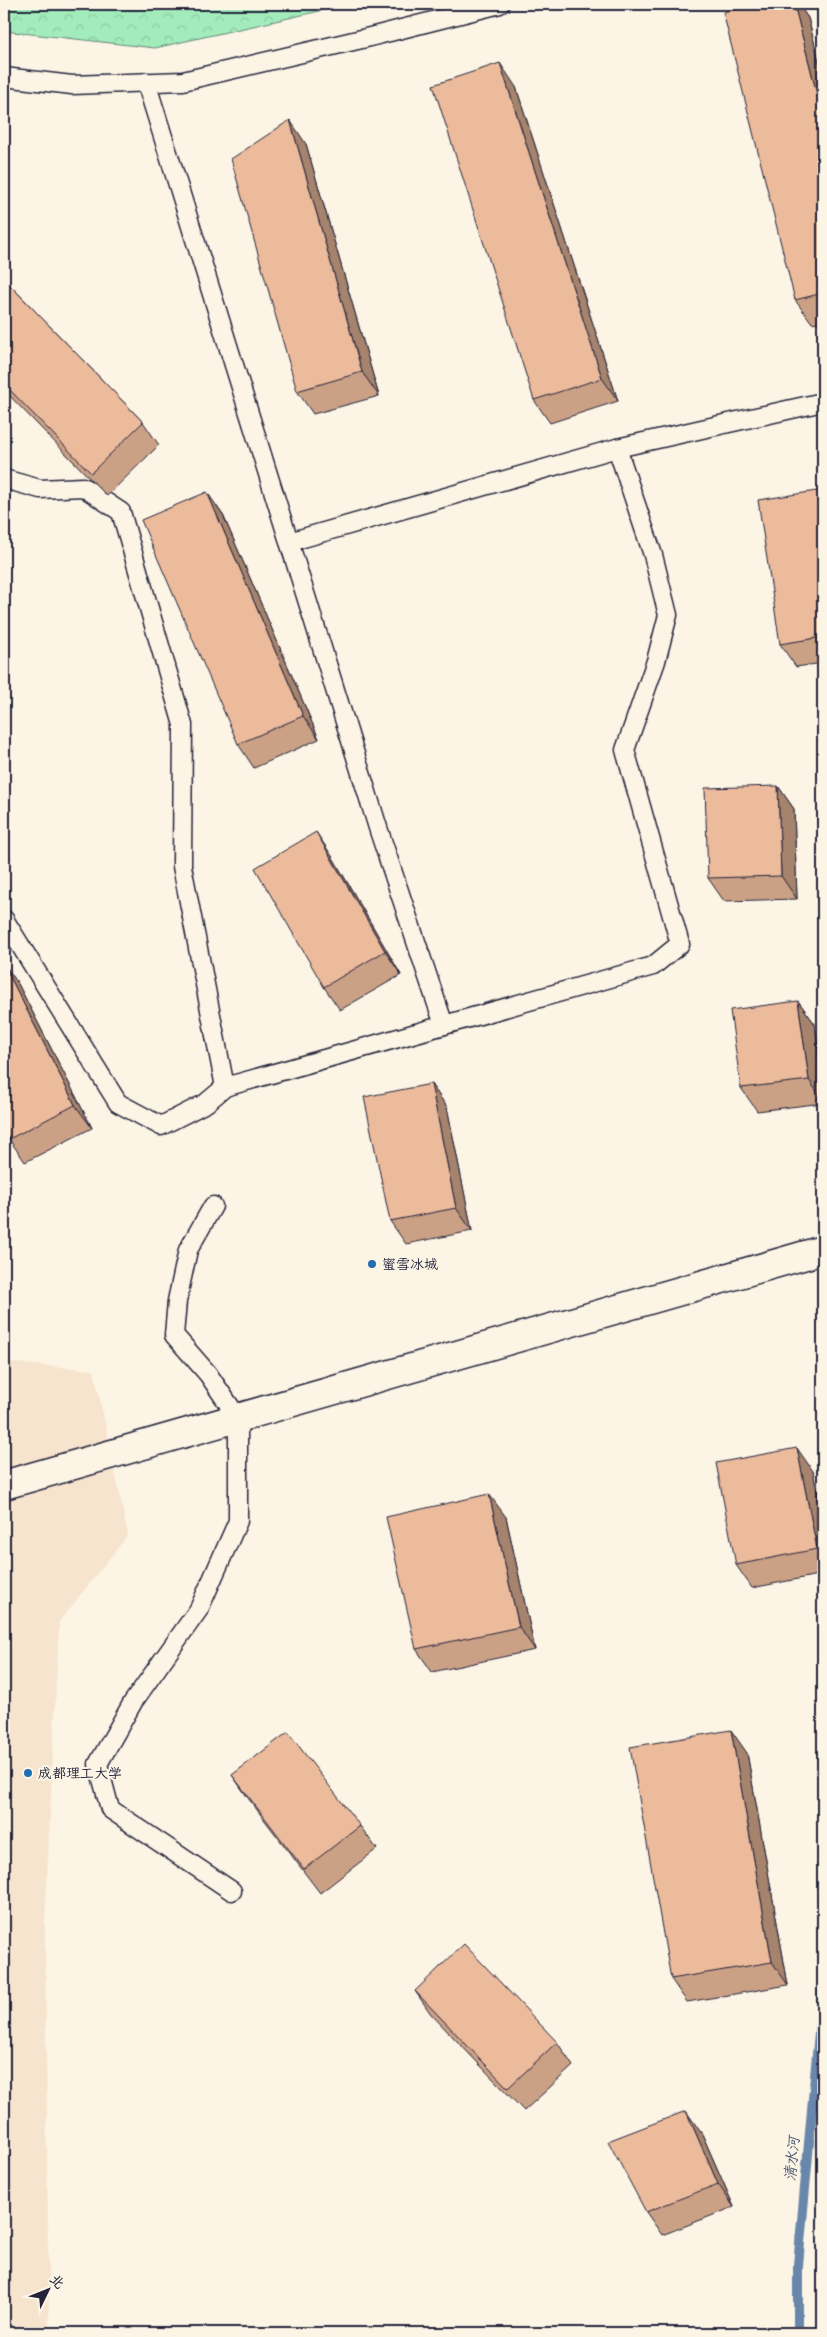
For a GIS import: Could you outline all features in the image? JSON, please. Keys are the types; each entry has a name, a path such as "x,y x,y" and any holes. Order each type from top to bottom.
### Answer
{"street":[{"path":"4,1485 823,1250"}],"lane":[{"path":"4,77 72,85 182,80 366,38 500,4"},
{"path":"146,82 379,831 444,1025"},
{"path":"290,542 617,448 823,402"},
{"path":"4,919 118,1103 161,1126 206,1103 225,1087 654,966 680,944 625,750 656,661 668,615 653,555 617,448"},
{"path":"4,479 40,489 83,487 120,512 183,725 182,866 225,1087"},
{"path":"212,1206 188,1250 177,1301 174,1336 208,1374 238,1418 238,1521 199,1610 133,1702 98,1764 110,1809 232,1891"}],"shaded area":[{"name":"成都理工大学","path":"4,1362 94,1370 128,1535 59,1622 45,1925 49,2333 4,2333"}],"green space":[{"path":"4,4 351,4 155,48 4,31"}],"building":[{"path":"758,4 794,4 823,118 823,293 795,300 723,12"},
{"path":"500,63 602,378 534,400 433,85"},
{"path":"290,120 362,372 297,391 231,159"},
{"path":"4,279 143,422 91,473 4,384"},
{"path":"823,490 823,637 780,644 758,500"},
{"path":"207,492 303,716 238,744 141,520"},
{"path":"778,786 781,876 708,878 705,788"},
{"path":"316,832 385,951 324,987 255,868"},
{"path":"4,965 75,1105 9,1139 4,1129"},
{"path":"798,1001 809,1080 741,1088 730,1010"},
{"path":"431,1084 456,1208 390,1221 364,1097"},
{"path":"797,1448 817,1549 736,1565 716,1463"},
{"path":"489,1494 519,1627 416,1649 386,1517"},
{"path":"731,1730 772,1962 671,1979 630,1747"},
{"path":"288,1732 360,1826 304,1869 232,1775"},
{"path":"464,1944 557,2042 508,2088 415,1991"},
{"path":"686,2111 718,2184 646,2212 608,2141"}],"waterway":[{"name":"清水河","path":"798,2333 798,2265 823,1988"}],"place":[{"name":"蜜雪冰城","path":"372,1264"},
{"name":"成都理工大学","path":"28,1773"}]}
